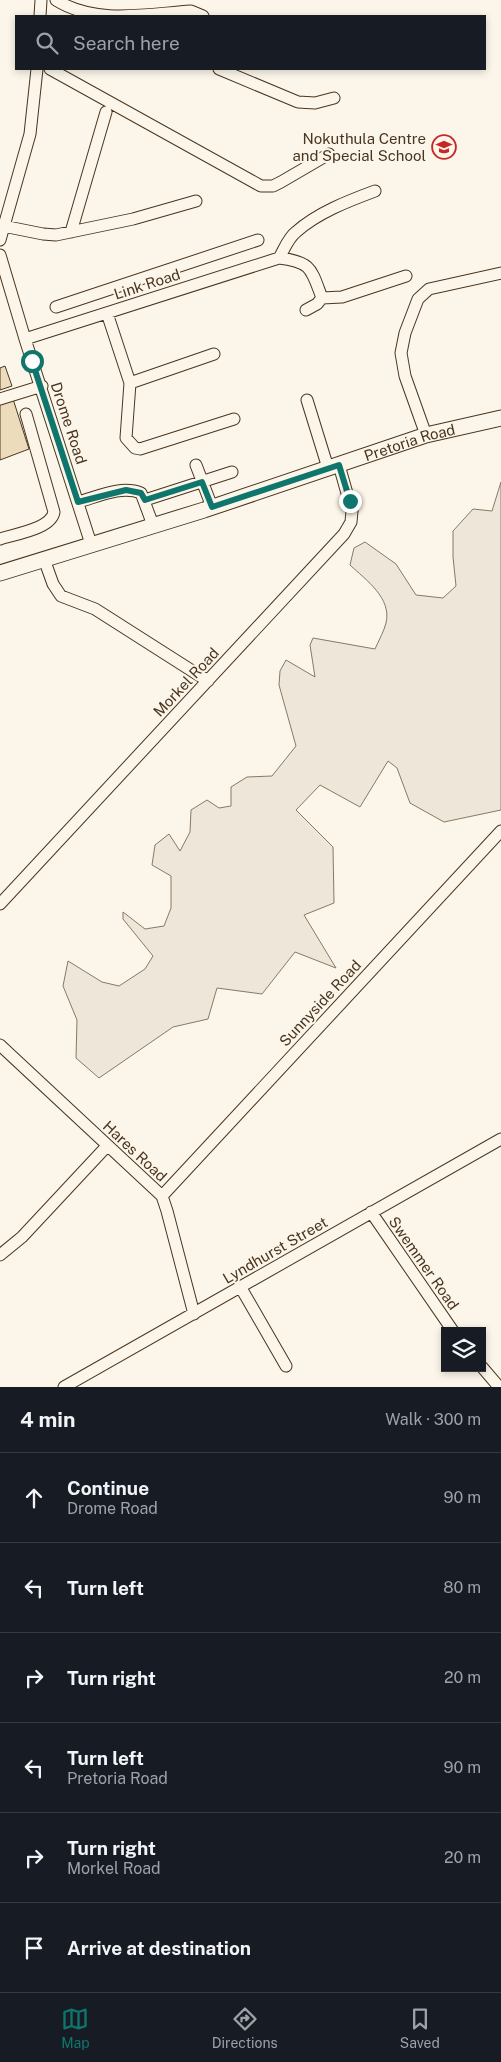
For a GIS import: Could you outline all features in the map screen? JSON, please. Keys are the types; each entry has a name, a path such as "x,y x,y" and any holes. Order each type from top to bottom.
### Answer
{"main road":[{"name":"Pretoria Road","path":"0,572 212,507 426,435 501,418"}],"street":[{"path":"56,0 78,12 94,15"},
{"path":"118,15 191,11 201,15"},
{"path":"0,240 30,134 37,70"},
{"path":"52,70 262,186 273,186 328,154"},
{"path":"220,70 298,102 315,103 334,98"},
{"path":"71,232 106,112"},
{"path":"322,298 311,270 302,262 279,258 294,233 327,212 374,192"},
{"path":"3,226 43,234 56,234 133,218 196,201"},
{"path":"56,307 258,240"},
{"name":"Drome Road","path":"0,254 91,544"},
{"name":"Link Road","path":"25,338 279,258"},
{"path":"426,435 405,376 401,353 404,338 418,299 429,290 481,276 501,273"},
{"path":"306,310 317,304 322,298 342,297 406,276"},
{"path":"109,290 111,311 130,382 126,438 135,448 140,449 234,419"},
{"path":"130,382 214,354"},
{"path":"0,399 42,386"},
{"name":"Morkel Road","path":"0,904 208,681 348,527 351,522 352,511 307,400"},
{"path":"0,539 44,525 53,518 54,512 26,414"},
{"path":"196,465 212,507"},
{"path":"145,500 232,472"},
{"path":"78,502 126,490 141,493 153,525"},
{"path":"44,559 53,584 61,596 94,609 208,681"},
{"name":"Sunnyside Road","path":"162,1196 501,831"},
{"name":"Hares Road","path":"0,1045 162,1196 194,1314"},
{"name":"Lyndhurst Street","path":"64,1387 82,1383 194,1314 501,1139"},
{"path":"0,1254 22,1237 107,1146"},
{"name":"Swemmer Road","path":"371,1212 450,1327"},
{"path":"241,1288 286,1366"},
{"path":"486,1371 498,1382"}],"shaded area":[{"path":"501,482 501,810 444,822 410,803 397,768 388,761 360,807 320,785 296,810 333,847 334,903 304,915 336,968 295,952 262,994 217,988 208,1019 173,1027 99,1078 76,1058 77,1020 63,986 68,961 102,982 119,986 145,969 153,956 123,919 123,912 145,929 164,926 171,908 171,876 152,865 155,845 169,834 180,851 190,832 191,810 207,800 219,808 231,806 231,787 247,777 272,776 296,746 279,685 280,671 286,660 315,677 310,645 313,638 375,649 383,632 387,614 385,606 376,590 350,565 354,548 365,542 396,564 416,595 443,598 456,586 453,531 473,509 492,511"}],"building":[{"path":"5,366 12,386 0,390 0,368"},
{"path":"13,399 29,449 0,460 0,403"}],"place":[{"name":"Nokuthula Centre and Special School","path":"444,147"}],"route":[{"path":"32,361 42,386 78,502 126,490 134,490 141,493 145,500 202,482 212,507 339,465 350,501"}]}
